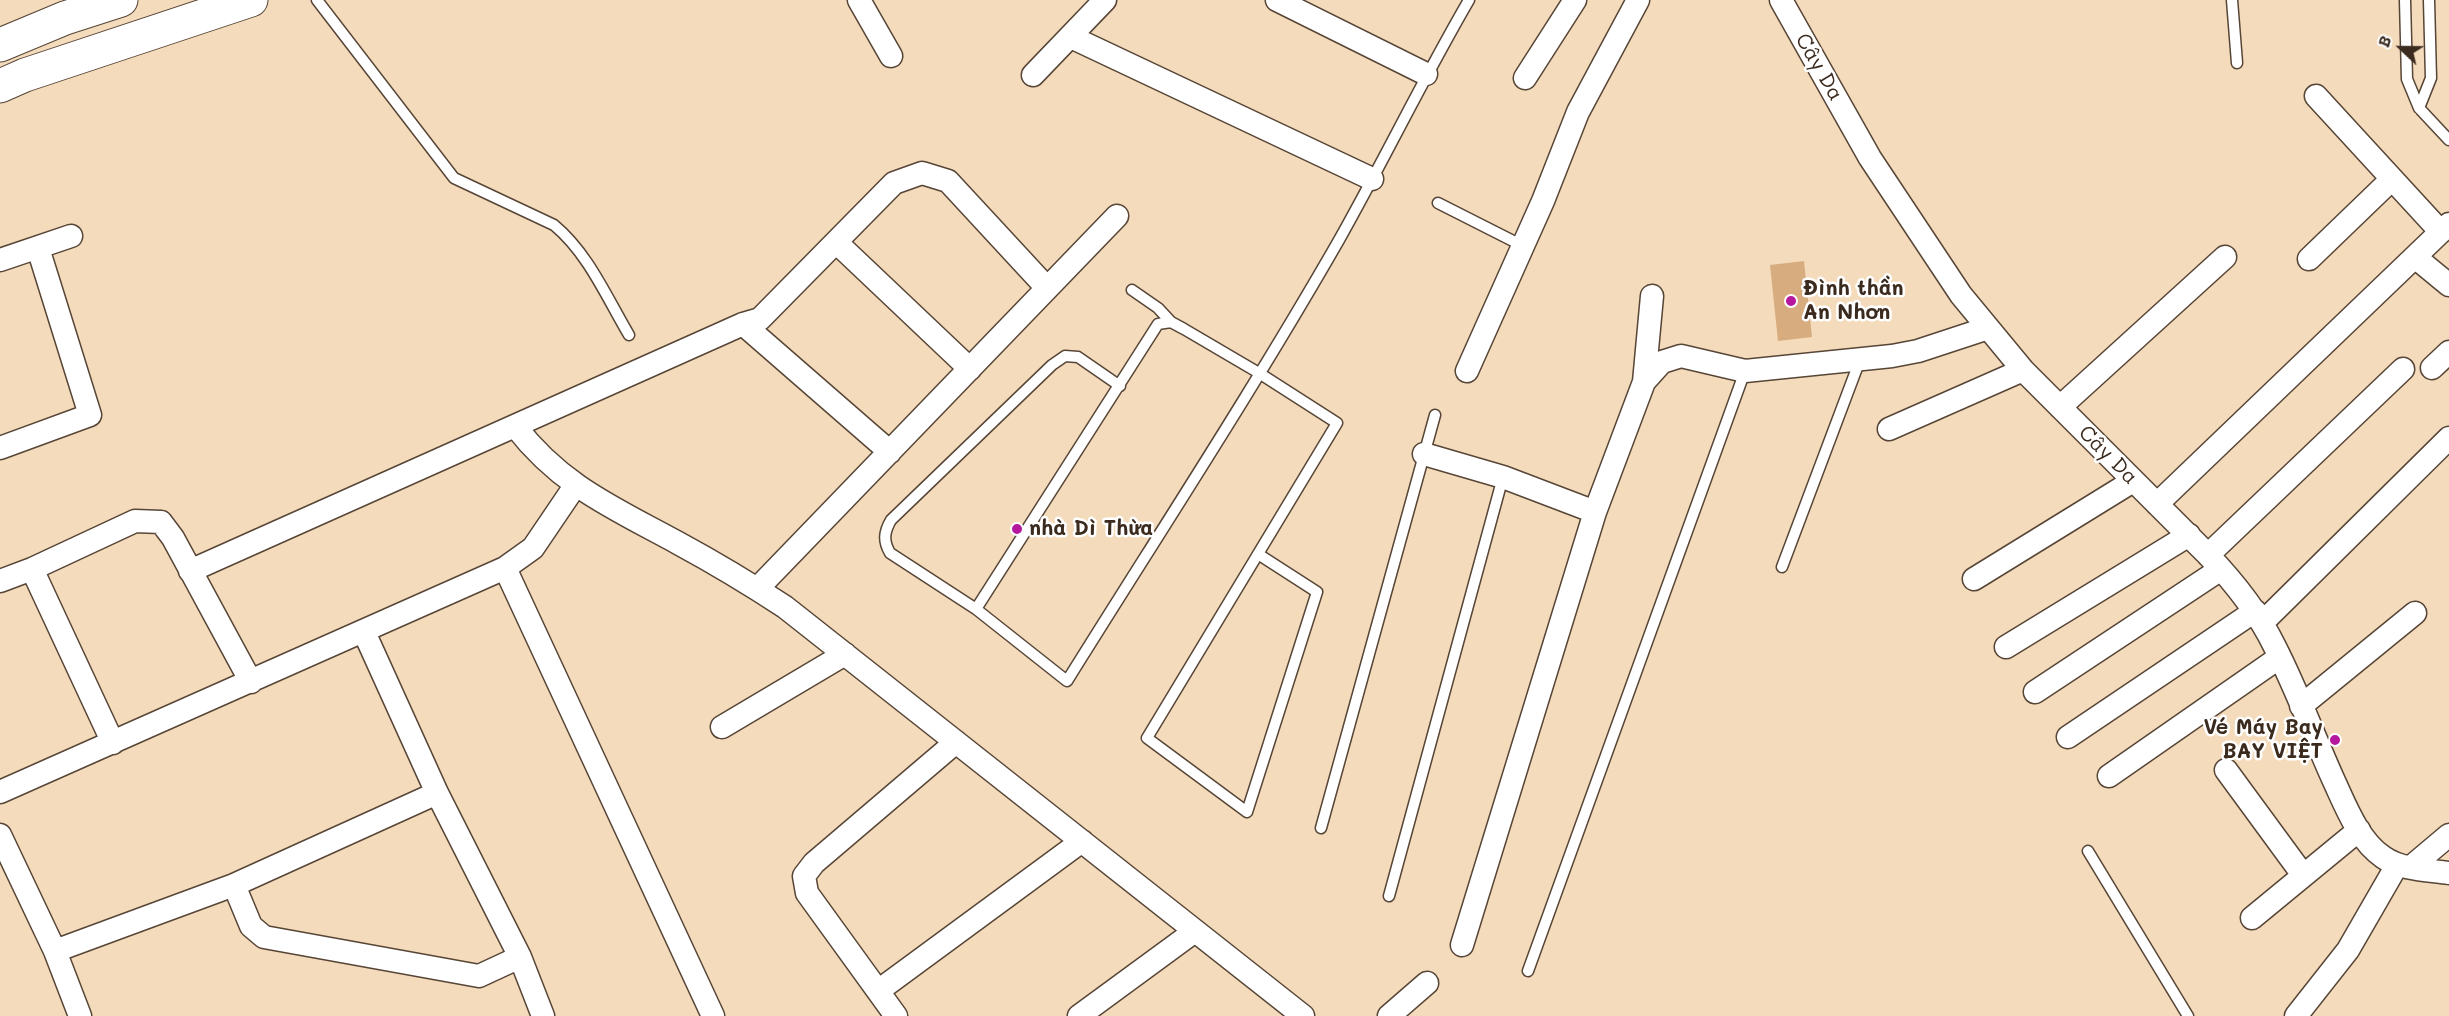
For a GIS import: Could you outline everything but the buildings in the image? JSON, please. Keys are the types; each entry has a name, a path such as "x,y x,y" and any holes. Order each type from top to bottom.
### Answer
{"main road":[{"path":"0,45 65,18 121,0"},
{"path":"0,86 25,75 251,0"}],"street":[{"path":"859,0 891,56"},
{"path":"1033,75 1105,0"},
{"path":"1277,0 1426,74"},
{"path":"1525,78 1575,0"},
{"path":"1467,371 1543,201 1578,112 1638,0"},
{"name":"Cây Da","path":"1781,0 1870,158 1961,295 2023,370 2215,562 2258,617 2280,657 2336,786 2359,830 2374,851 2404,866 2448,872"},
{"path":"1071,37 1372,179"},
{"path":"2157,504 2445,228 2392,179 2316,96"},
{"path":"190,571 743,324 760,319 894,183 922,173 948,181 1047,288"},
{"path":"2309,259 2392,179"},
{"path":"757,589 1117,216"},
{"path":"0,260 71,236"},
{"path":"836,242 970,369"},
{"path":"0,448 90,415 38,248"},
{"path":"2060,407 2225,257"},
{"path":"2415,257 2449,285"},
{"path":"1462,945 1595,512 1644,381 1652,296"},
{"path":"743,324 890,452"},
{"path":"1644,381 1662,362 1681,356 1745,371 1860,360 1918,351 1988,328"},
{"path":"2432,368 2449,352"},
{"path":"2035,692 2215,562 2403,369"},
{"path":"1889,429 2023,370"},
{"path":"515,426 530,445 575,486 730,572 785,607 1303,1016"},
{"path":"2068,737 2258,617 2449,438"},
{"path":"1424,454 1503,477 1595,512"},
{"path":"1974,579 2133,481"},
{"path":"0,792 506,568 533,548 575,486"},
{"path":"0,581 32,569 135,521 161,522 173,538 251,682"},
{"path":"2006,647 2189,535"},
{"path":"506,568 713,1016"},
{"path":"32,569 113,743"},
{"path":"2301,706 2415,613"},
{"path":"364,632 437,793 519,957 543,1016"},
{"path":"722,727 845,654"},
{"path":"2109,776 2280,657"},
{"path":"896,1016 807,893 804,876 814,863 956,742"},
{"path":"2226,770 2303,875"},
{"path":"56,951 234,885 437,793"},
{"path":"2252,918 2359,830"},
{"path":"0,835 56,951 80,1016"},
{"path":"2296,1016 2348,950 2404,866 2449,836"},
{"path":"878,992 1082,841"},
{"path":"234,885 251,926 264,937 479,976 519,957"},
{"path":"1079,1016 1195,931"},
{"path":"1389,1016 1427,983"}],"lane":[{"path":"317,0 454,178 554,225 568,236 629,335"},
{"path":"1120,386 1078,357 1065,356 1052,365 891,520 884,538 890,553 976,609 1067,681 1260,373 1372,179 1426,74 1469,0"},
{"path":"2232,0 2237,63"},
{"path":"2405,0 2407,79 2419,108 2449,140"},
{"path":"2419,108 2431,78 2429,0"},
{"path":"1438,203 1523,246"},
{"path":"1132,290 1158,308 1171,322 1260,373 1337,423 1147,738 1247,812 1317,592 1258,554"},
{"path":"976,609 1158,324 1171,322"},
{"path":"1782,567 1860,360"},
{"path":"1528,971 1745,371"},
{"path":"1321,828 1435,415"},
{"path":"1389,896 1503,477"},
{"path":"2088,851 2188,1016"}],"place":[{"name":"Đình thần An Nhơn","path":"1791,301"},
{"name":"nhà Dì Thừa","path":"1017,529"},
{"name":"Vé Máy Bay BAY VIỆT","path":"2335,740"}]}
